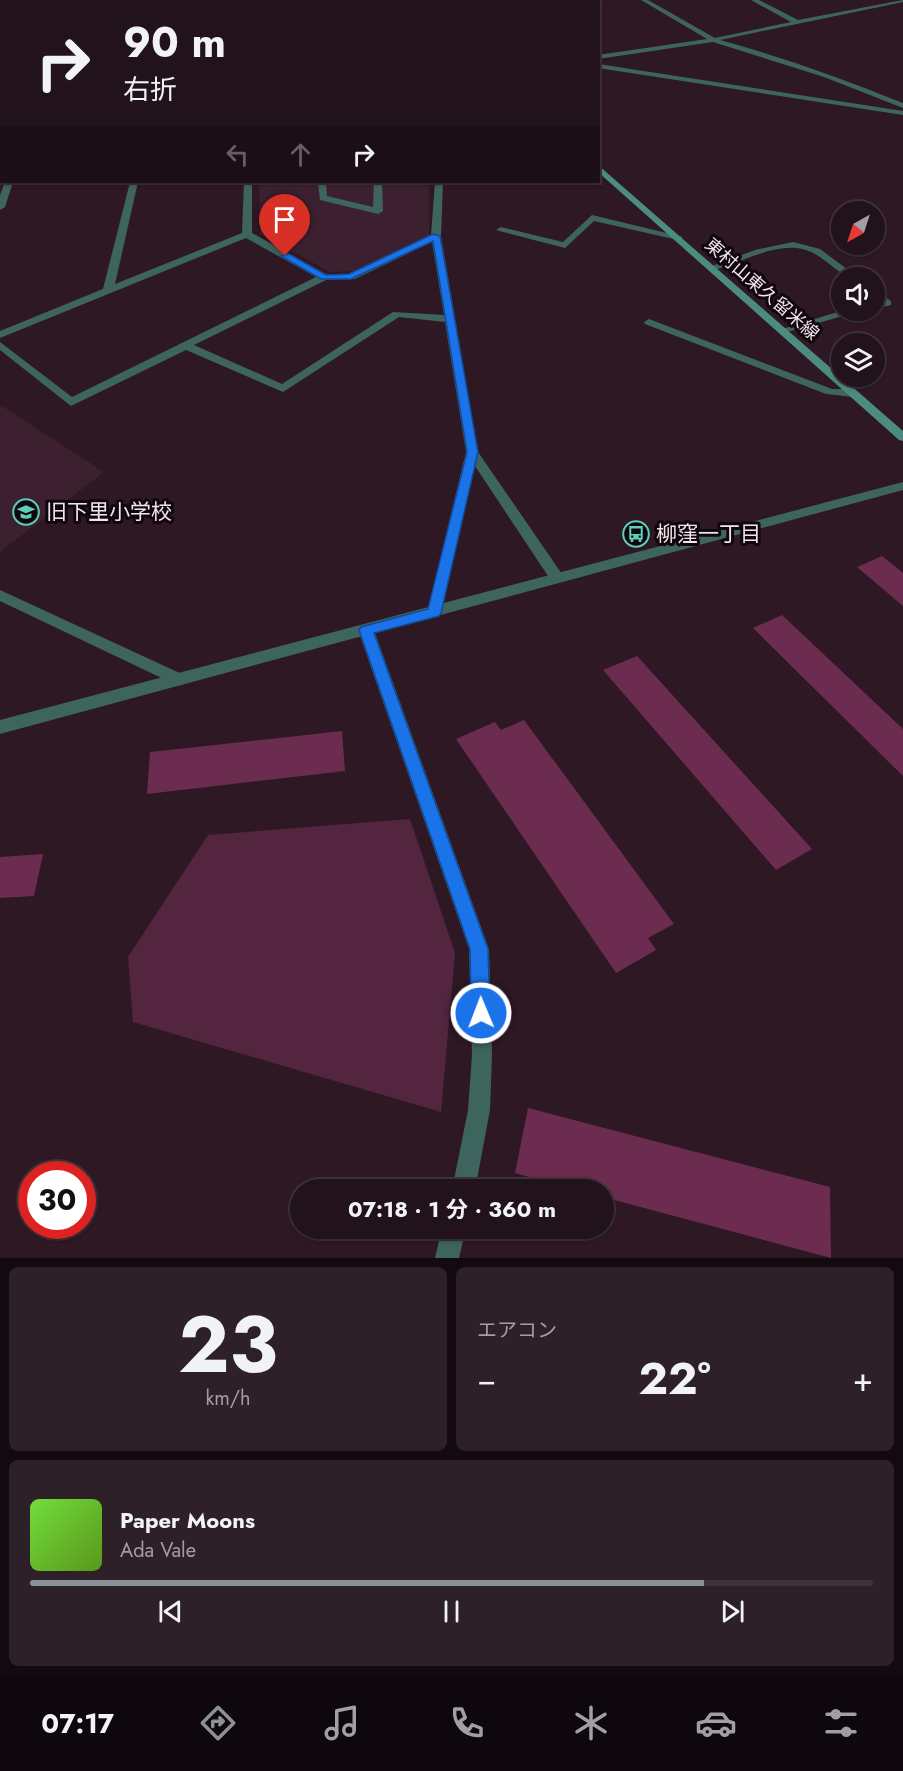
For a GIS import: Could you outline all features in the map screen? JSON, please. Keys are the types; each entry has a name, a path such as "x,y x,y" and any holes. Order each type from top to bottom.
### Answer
{"main road":[{"name":"東村山東久留米線","path":"600,169 714,267 903,437"}],"street":[{"path":"644,0 713,39 827,75 903,106"},
{"path":"754,0 798,23"},
{"path":"851,0 868,8"},
{"path":"600,57 713,39 903,0"},
{"path":"884,5 893,10"},
{"path":"600,50 608,56"},
{"path":"600,66 903,113"},
{"path":"0,207 9,183"},
{"path":"108,291 134,183"},
{"path":"247,234 248,183"},
{"path":"322,183 323,198 378,211 378,183"},
{"path":"434,613 472,452 448,320 436,236 439,183"},
{"path":"501,230 565,245 592,218 678,237"},
{"path":"0,335 247,234"},
{"path":"247,234 324,278"},
{"path":"0,345 71,402 324,278 351,277 436,236"},
{"path":"714,267 786,245 805,247 830,259 840,267"},
{"path":"187,346 283,389 397,314 448,320"},
{"path":"784,330 831,317"},
{"path":"649,322 830,392 854,393"},
{"path":"472,452 557,578"},
{"path":"0,727 903,486"},
{"path":"0,595 178,679"},
{"path":"366,630 479,949 482,1055 479,1110 465,1179"},
{"path":"447,1258 451,1239"}],"shaded area":[{"path":"259,183 429,183 429,236 356,271 330,272 260,234"},
{"name":"旧下里小学校","path":"2,406 104,472 0,552 0,408"},
{"path":"410,819 455,953 441,1112 133,1022 128,957 208,835"}],"building":[{"path":"882,556 903,573 903,606 857,567"},
{"path":"782,615 903,729 903,776 753,628"},
{"path":"637,656 812,849 776,870 603,670"},
{"path":"524,720 674,924 648,938 656,950 616,973 456,739 495,722 501,730"},
{"path":"342,731 345,771 147,794 150,752"},
{"path":"43,854 34,896 0,898 0,857"},
{"path":"528,1108 830,1187 831,1258 614,1200 614,1179 536,1179 515,1173"}],"place":[{"name":"旧下里小学校","path":"26,512"},
{"name":"柳窪一丁目","path":"636,534"}],"route":[{"path":"285,256 324,278 351,277 436,236 448,320 472,452 434,613 366,630 479,949 481,1013"}]}
